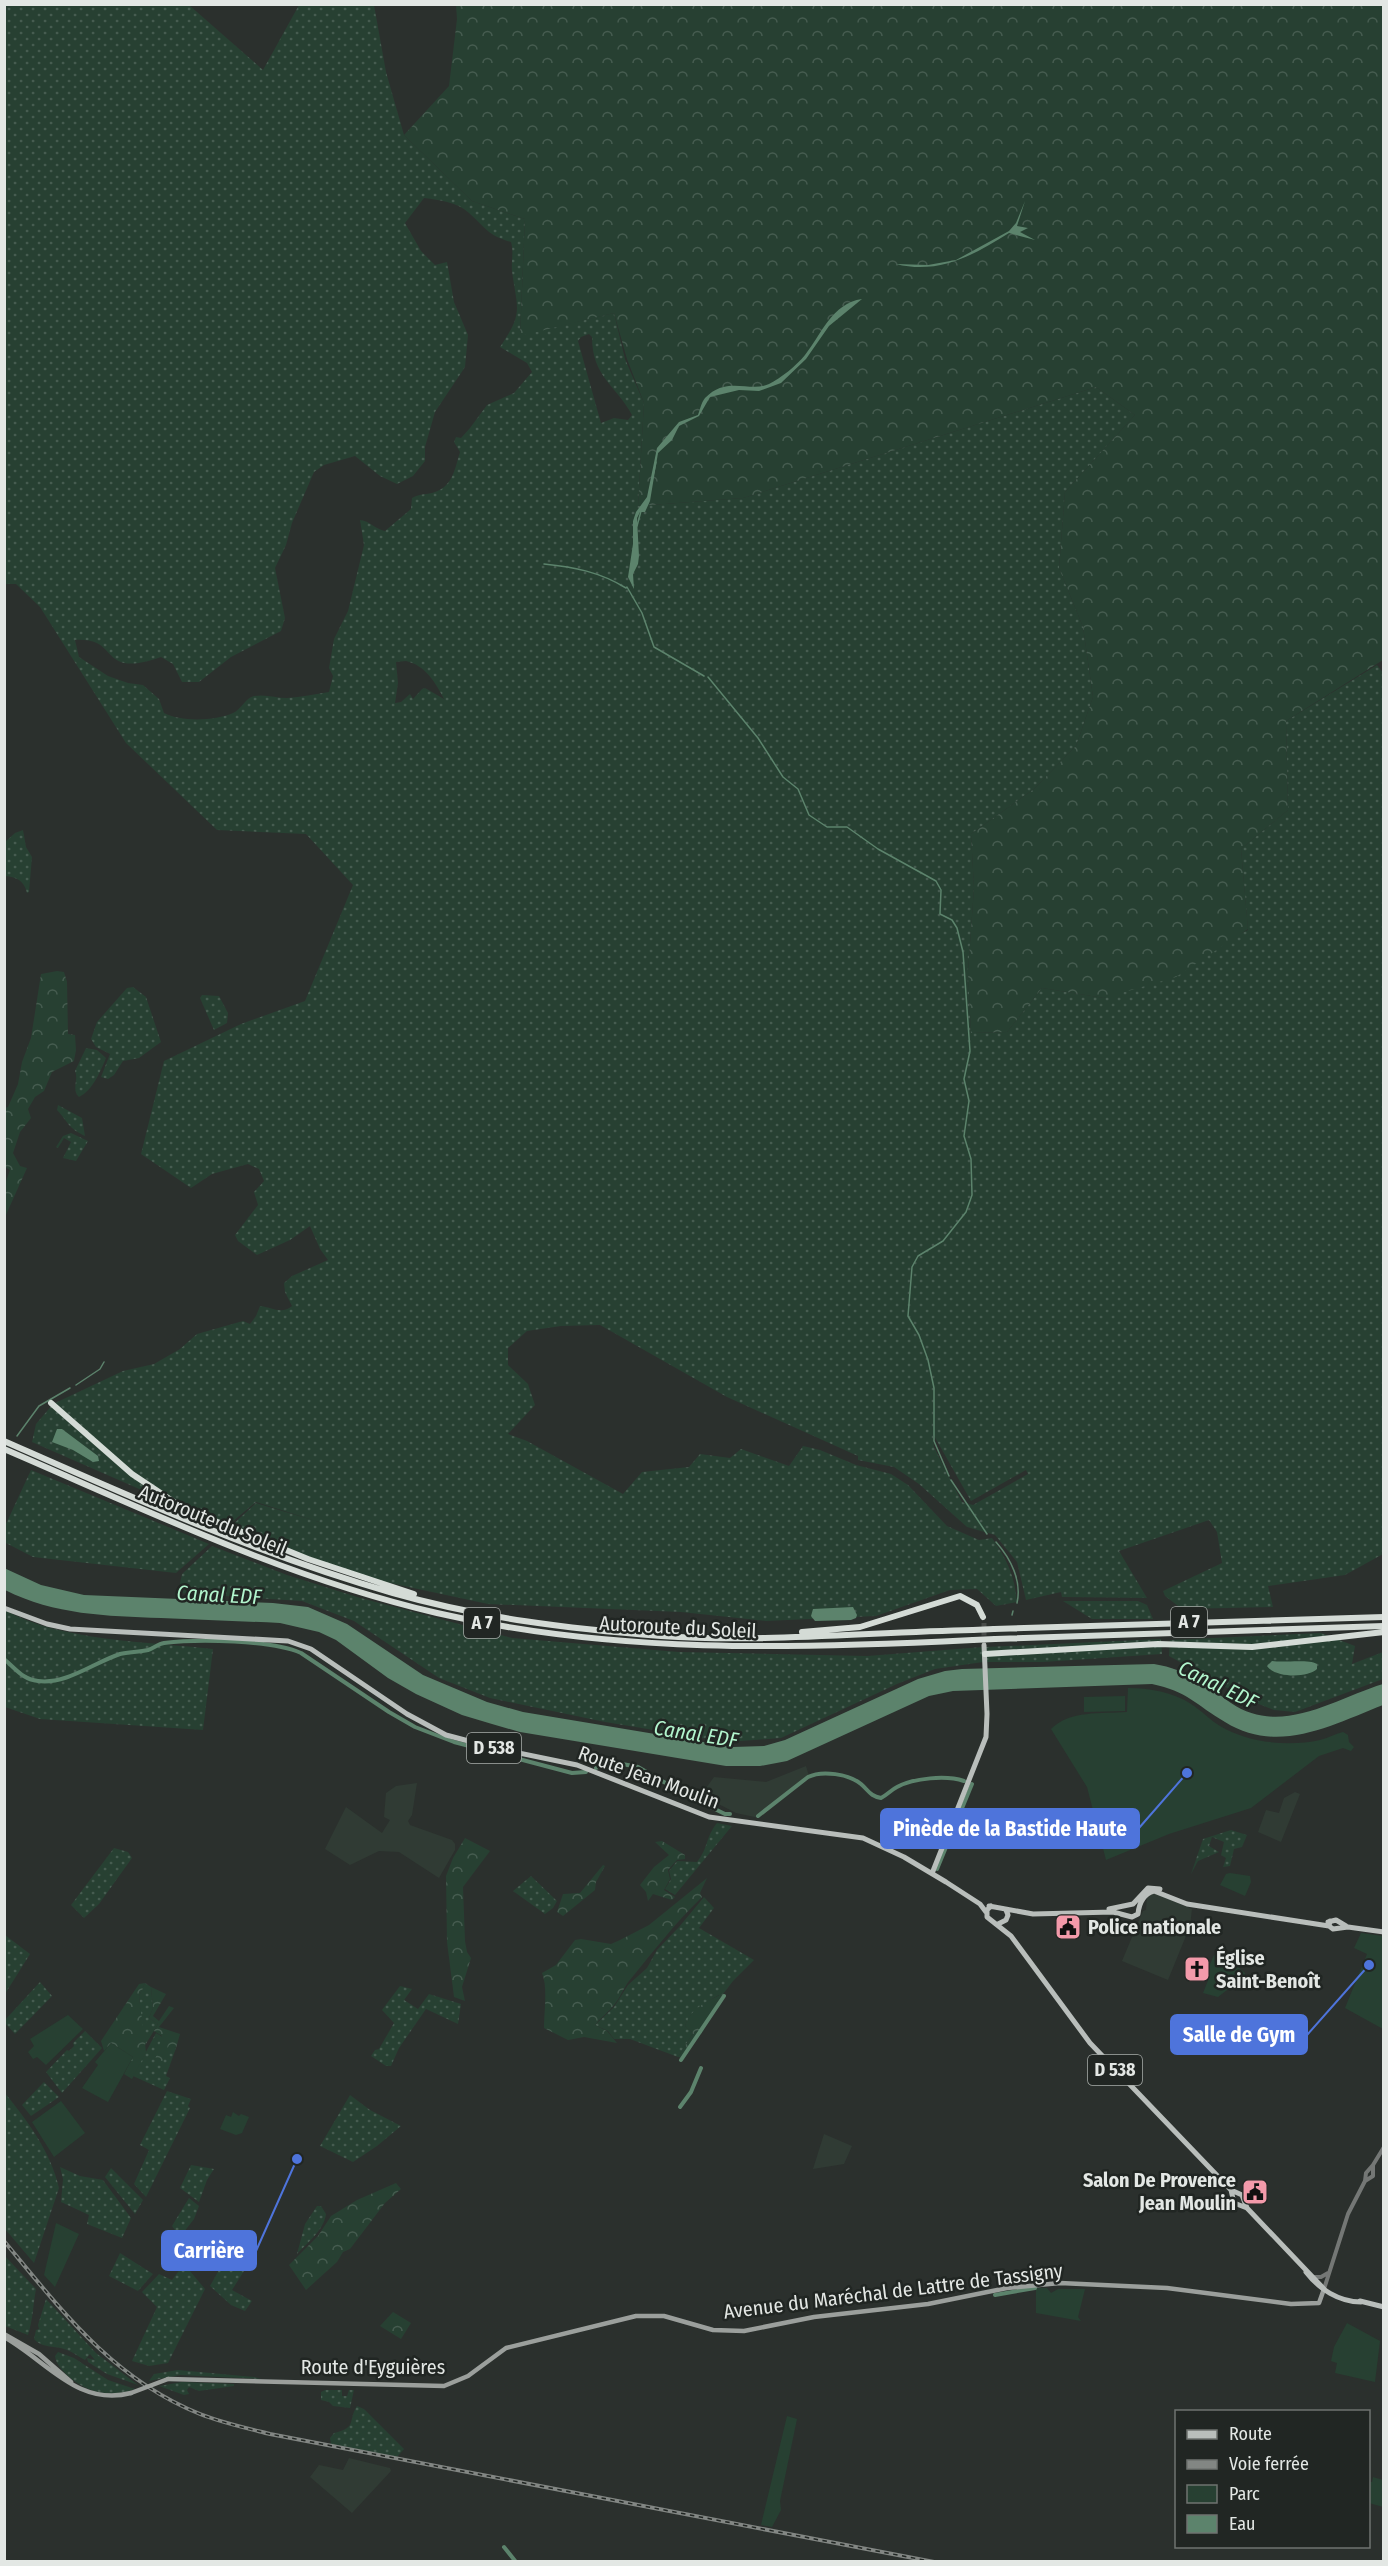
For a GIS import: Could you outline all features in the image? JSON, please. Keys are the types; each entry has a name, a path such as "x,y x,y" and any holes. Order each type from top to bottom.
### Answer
{"highway":[{"path":"51,1403 132,1474 183,1508 335,1569 439,1601 445,1606"},
{"name":"Autoroute du Soleil","path":"7,1442 273,1554 395,1594 445,1606 554,1625 664,1636 772,1637 1383,1617"},
{"name":"Autoroute du Soleil","path":"5,1449 194,1532 270,1562 394,1602 495,1626 610,1641 709,1647 778,1647 1383,1626"},
{"path":"772,1637 780,1634 860,1627 960,1596 977,1605 983,1620"},
{"path":"985,1657 1158,1644 1251,1647 1383,1632"}],"main road":[{"name":"Route Jean Moulin","path":"4,1605 46,1621 95,1631 288,1641 310,1649 407,1714 446,1735 577,1765 709,1817 863,1838 904,1857 961,1891 986,1912"},
{"path":"933,1871 983,1746 987,1729 984,1645"},
{"name":"D 538","path":"904,1857 933,1871 991,1906"},
{"path":"1108,1911 1135,1917 1136,1906 1146,1895 1154,1891 1194,1904 1318,1923 1330,1924 1334,1920 1339,1925 1383,1932"},
{"path":"1019,1912 998,1924 989,1918 986,1912 991,1906 997,1905 1006,1910 1046,1915 1108,1911 1136,1906"},
{"path":"1127,1907 1128,1916"},
{"path":"1006,1910 1007,1919"},
{"name":"D 538","path":"1007,1919 1011,1936"},
{"name":"D 538","path":"998,1924 1011,1936 1090,2043 1233,2194"},
{"path":"1242,2203 1242,2195 1233,2194 1234,2203 1242,2203 1324,2289"},
{"path":"1302,2265 1314,2282 1324,2289 1342,2298 1383,2307"},
{"name":"Avenue du Maréchal de Lattre de Tassigny","path":"636,2316 664,2316 713,2330 744,2331 814,2317 928,2304 1007,2288 1060,2283 1167,2288 1291,2304 1319,2302 1324,2289"},
{"name":"Route d'Eyguières","path":"4,2335 80,2389 89,2394 110,2397 131,2393 168,2379 444,2386 468,2376 506,2348 636,2316"}],"street":[{"path":"1324,2289 1342,2228 1383,2147"},
{"path":"1315,2277 1322,2277 1329,2272"}],"shaded area":[{"path":"806,1766 809,1776 759,1818 736,1813 701,1795 714,1777 766,1782"},
{"path":"417,1783 412,1815 408,1821 410,1825 452,1840 455,1844 455,1850 439,1878 399,1852 379,1851 350,1865 325,1849 346,1807 382,1833 390,1820 384,1817 386,1793 396,1786"},
{"path":"1295,1792 1300,1794 1281,1842 1258,1832 1266,1810 1279,1813 1284,1798"},
{"path":"1155,1893 1192,1909 1190,1926 1168,1980 1122,1961 1143,1911 1146,1910 1147,1897"},
{"path":"824,2134 852,2146 844,2164 813,2169"},
{"path":"349,2458 390,2468 391,2471 352,2513 310,2477 319,2465 343,2470"}],"green space":[{"path":"5,5 189,5 263,70 299,5 374,5 386,72 404,135 472,201 525,219 520,335 614,313 625,359 644,403 638,506 743,498 1096,387 1135,415 1065,492 1059,568 1083,627 1093,697 1076,746 1034,789 971,834 974,888 968,972 971,1033 1007,1032 1042,988 1104,998 1248,930 1241,849 1288,810 1286,721 1377,665 1384,674 1383,1554 1345,1575 1268,1586 1273,1607 1182,1609 1165,1596 1163,1591 1222,1563 1217,1532 1209,1520 1119,1551 1147,1598 1062,1597 1061,1592 1026,1600 1017,1562 995,1535 967,1527 919,1484 894,1467 858,1460 858,1456 727,1397 600,1325 561,1326 527,1331 508,1348 508,1365 528,1384 535,1405 508,1434 527,1441 623,1494 642,1472 689,1467 700,1454 730,1458 741,1449 789,1466 803,1446 820,1450 856,1465 891,1474 908,1485 947,1526 979,1540 992,1538 1009,1568 1017,1602 996,1606 977,1589 950,1590 876,1616 766,1621 681,1612 488,1604 362,1577 227,1530 256,1503 319,1522 256,1502 226,1527 32,1442 36,1424 53,1404 123,1371 154,1364 180,1349 197,1334 243,1321 250,1324 260,1306 280,1310 288,1309 292,1306 285,1292 284,1283 292,1276 328,1260 320,1249 310,1226 290,1240 257,1255 238,1241 235,1235 258,1205 254,1192 264,1181 259,1169 248,1164 212,1174 191,1188 141,1154 164,1061 241,1024 305,1001 353,885 306,834 217,830 126,743 40,607 16,584 5,584","holes":["424,198 448,202 469,213 492,234 511,242 517,310 513,326 500,347 527,363 532,372 514,393 487,405 461,438 456,437 454,442 460,452 450,481 446,485 435,492 412,498 411,509 385,531 360,520 364,545 348,611 334,639 329,668 333,676 329,692 287,698 254,696 233,713 208,719 179,718 164,713 159,699 143,685 108,676 79,657 75,640 94,642 118,661 124,663 138,663 161,657 173,664 182,682 199,682 231,657 281,631 285,618 275,568 314,472 324,465 355,456 380,476 397,484 413,476 425,461 425,447 435,412 465,367 468,335 454,302 447,262 435,265 421,251 405,223","589,334 592,337 596,362 606,380 632,415 628,420 614,418 601,423 578,341","406,661 419,666 433,681 444,699 425,688 413,699 410,694 401,702 395,703 398,683 396,662","933,1434 971,1501 1026,1470 1028,1474 973,1505 962,1502 934,1447"]},
{"path":"456,5 1383,5 1383,660 1286,721 1288,810 1241,849 1248,929 1176,977 1104,998 1042,988 1007,1032 971,1033 968,972 974,888 971,834 1034,789 1076,746 1093,697 1083,627 1059,568 1065,492 1135,415 1096,387 743,498 638,506 644,403 627,359 614,313 520,336 525,219 472,201 404,135 449,86 457,19"},
{"path":"23,830 26,847 32,857 29,892 27,893 19,880 5,876 5,842 15,833"},
{"path":"64,972 67,982 68,1034 75,1035 74,1061 52,1072 44,1091 35,1097 28,1109 31,1118 20,1132 13,1153 20,1166 27,1168 5,1217 5,1184 10,1170 5,1167 5,1108 8,1107 18,1084 22,1062 31,1038 41,974"},
{"path":"133,987 146,997 161,1042 139,1058 123,1061 114,1075 108,1079 101,1077 110,1054 96,1047 91,1039 97,1022 127,988"},
{"path":"202,995 219,996 228,1013 227,1023 214,1030 200,998"},
{"path":"86,1048 97,1050 106,1058 99,1075 79,1097 76,1091 75,1071"},
{"path":"58,1105 82,1118 85,1136 69,1125 57,1110"},
{"path":"71,1133 88,1141 76,1161 63,1158 71,1142 64,1138 58,1148 56,1147 63,1136"},
{"path":"31,1470 209,1544 176,1573 33,1557 4,1542 5,1526"},
{"path":"212,1546 287,1575 357,1597 512,1638 679,1652 867,1656 983,1647 983,1662 935,1669 897,1684 781,1738 727,1742 605,1722 490,1698 439,1678 354,1621 302,1601 178,1593 182,1574"},
{"path":"1063,1601 1138,1601 1147,1605 1153,1619 1092,1619"},
{"path":"5,1610 51,1628 78,1634 213,1649 203,1730 40,1719 5,1707"},
{"path":"1321,1633 1355,1646 1352,1664 1383,1652 1383,1679 1295,1712 1274,1710 1251,1701 1169,1656 1170,1640"},
{"path":"1161,1639 1162,1654 1043,1662 987,1662 986,1647"},
{"path":"1128,1688 1152,1690 1177,1696 1195,1706 1220,1726 1256,1740 1282,1743 1308,1742 1343,1732 1348,1735 1349,1742 1354,1747 1351,1751 1343,1748 1319,1756 1251,1808 1169,1834 1106,1860 1087,1787 1051,1729 1077,1716 1127,1712"},
{"path":"1125,1696 1125,1711 1084,1712 1084,1697"},
{"path":"717,1823 732,1826 675,1895 665,1889 671,1879 669,1871 677,1861 697,1862"},
{"path":"1231,1830 1247,1835 1242,1847 1234,1849 1230,1866 1223,1867 1226,1858 1221,1855 1224,1842 1212,1837 1209,1846 1219,1852 1198,1861 1191,1874 1203,1839"},
{"path":"465,1838 490,1851 463,1887 465,1941 471,1958 462,1987 465,2001 454,1997 447,1942 446,1876"},
{"path":"662,1841 685,1855 685,1859 677,1860 668,1870 670,1879 664,1890 675,1897 672,1900 653,1894 648,1901 646,1892 640,1885 654,1867 669,1855 655,1842"},
{"path":"114,1848 128,1852 132,1858 99,1904 84,1918 71,1905"},
{"path":"603,1865 605,1866 596,1882 595,1890 563,1916 557,1912 563,1894 580,1893"},
{"path":"1226,1874 1250,1876 1251,1882 1245,1896 1220,1885"},
{"path":"531,1876 557,1901 553,1908 545,1914 513,1891"},
{"path":"707,1878 700,1893 702,1897 664,1938 629,1981 612,2007 595,2025 607,2031 617,2043 584,2037 568,2040 544,2028 545,1992 542,1973 556,1965 575,1940 611,1944 620,1940 649,1925"},
{"path":"704,1897 714,1908 699,1928 754,1960 720,1998 719,1995 709,2001 687,2021 685,2026 693,2033 678,2057 630,2039 614,2039 608,2031 595,2025 614,2007 628,1985 647,1968 657,1950"},
{"path":"1361,1933 1383,1936 1383,2029 1345,2008 1367,1954 1354,1948"},
{"path":"5,1935 30,1954 5,1994"},
{"path":"1214,1955 1223,1957 1224,1955 1245,1973 1245,1976 1218,1997 1203,1993 1209,1978 1205,1976"},
{"path":"40,1982 52,1996 15,2034 5,2020"},
{"path":"145,1983 151,1987 153,2008 149,2018 158,2024 144,2047 139,1996"},
{"path":"145,1983 139,1996 146,2052 132,2079 124,2074 133,2057 111,2043 104,2051 101,2041 139,1984"},
{"path":"400,1986 412,1989 404,2000 418,2009 429,1994 461,2004 458,2024 426,2009 399,2048 391,2066 386,2066 371,2056 375,2050 379,2049 394,2023 382,2010"},
{"path":"151,1987 166,1994 153,2016 159,2021 169,2006 174,2008 159,2027 180,2034 176,2048 169,2045 162,2062 155,2060 162,2036 154,2031 158,2024 149,2018 153,2008"},
{"path":"720,1995 704,2030 682,2058 678,2057 693,2033 685,2026 691,2015 704,2003"},
{"path":"68,2015 83,2029 46,2065 37,2057 33,2059 28,2052 34,2046 30,2039"},
{"path":"85,2031 102,2048 62,2093 46,2072 67,2050 69,2051 74,2046 73,2043"},
{"path":"156,2033 176,2048 166,2076 170,2078 164,2090 133,2076"},
{"path":"111,2043 133,2057 108,2102 82,2088 98,2065 95,2062"},
{"path":"44,2082 59,2097 31,2116 22,2105"},
{"path":"167,2091 191,2099 188,2106 190,2108 146,2197 134,2184 149,2150 140,2145"},
{"path":"4,2092 44,2149 59,2188 34,2263 5,2229"},
{"path":"350,2095 370,2110 401,2126 353,2162 320,2146"},
{"path":"61,2101 85,2133 54,2157 32,2122"},
{"path":"233,2112 239,2116 241,2114 249,2117 242,2133 236,2135 220,2129 226,2115 231,2117"},
{"path":"191,2165 214,2169 207,2180 199,2202 180,2188"},
{"path":"60,2167 80,2176 103,2180 131,2218 122,2238 87,2224 89,2215 61,2202 63,2179"},
{"path":"111,2168 143,2200 135,2214 105,2177"},
{"path":"396,2183 401,2189 385,2203 350,2249 343,2252 337,2262 306,2290 289,2265 318,2236 331,2216 357,2200"},
{"path":"189,2198 199,2206 194,2219 180,2237 172,2226"},
{"path":"317,2206 321,2206 326,2214 325,2220 315,2236 297,2254 305,2224"},
{"path":"56,2223 79,2234 55,2287 44,2275"},
{"path":"229,2252 251,2260 232,2290 252,2301 245,2311 231,2305 210,2286"},
{"path":"120,2253 153,2274 138,2291 109,2276"},
{"path":"4,2255 36,2289 28,2335 5,2326"},
{"path":"184,2264 205,2289 168,2363 149,2366 132,2361 157,2307 142,2292 159,2274 172,2280"},
{"path":"1036,2288 1047,2288 1051,2293 1058,2289 1085,2289 1078,2317 1081,2321 1036,2313"},
{"path":"46,2299 96,2353 138,2385 107,2374 88,2362 87,2358 95,2360 90,2354 85,2360 69,2351 45,2346 34,2339 36,2330 39,2329 38,2325"},
{"path":"393,2312 411,2323 401,2339 380,2326"},
{"path":"1347,2323 1380,2341 1375,2382 1335,2373 1337,2363 1331,2361 1334,2347"},
{"path":"58,2352 74,2358 108,2380 135,2389 117,2393 91,2390 75,2382 60,2367 55,2356"},
{"path":"178,2370 261,2379 180,2375 149,2381 154,2374"},
{"path":"182,2382 234,2384 234,2386 199,2391 189,2387 187,2390 189,2394 184,2395 159,2386"},
{"path":"342,2390 342,2396 347,2396 349,2390 354,2390 350,2408 333,2406 321,2400 321,2392"},
{"path":"357,2406 364,2409 404,2449 397,2457 331,2444 330,2438 334,2433 349,2426"},
{"path":"787,2416 797,2419 780,2501 781,2510 772,2527 761,2525"},
{"path":"1373,2477 1383,2480 1383,2507 1370,2503 1370,2482"}],"water":[{"path":"1025,201 1017,226 1028,228 1020,232 1035,240 1009,233 983,249 955,261 941,265 912,267 896,264 928,265 956,260 1009,231 1016,223"},
{"path":"862,299 829,326 806,359 781,383 759,391 739,390 710,397 699,416 679,426 672,440 658,453 650,501 645,512 640,512 637,518 639,556 633,574 634,589 628,577 633,544 633,521 636,512 647,497 657,448 679,422 698,415 705,398 713,391 730,386 762,386 783,375 805,355 835,313 852,302"},
{"path":"57,1429 62,1429 98,1456 99,1461 93,1462 73,1450 52,1442"},
{"name":"Canal EDF","path":"4,1568 41,1585 84,1595 273,1603 308,1607 347,1624 423,1675 487,1702 523,1712 733,1747 764,1746 785,1740 918,1679 945,1671 962,1669 1154,1664 1187,1674 1250,1713 1288,1716 1307,1712 1383,1684 1383,1705 1325,1728 1285,1736 1265,1736 1245,1732 1174,1690 1152,1684 953,1691 929,1696 787,1761 760,1766 726,1766 520,1732 462,1715 388,1678 336,1640 319,1632 280,1623 101,1615 43,1605 5,1590"},
{"path":"853,1607 857,1615 851,1620 815,1621 811,1616 813,1609"},
{"path":"1272,1661 1302,1661 1317,1664 1317,1669 1307,1674 1284,1675 1267,1666"}],"waterway":[{"path":"650,490 656,462"},
{"path":"637,526 641,511"},
{"path":"544,564 587,571 626,588"},
{"path":"627,587 642,613 654,647 704,676"},
{"path":"708,677 758,738 783,777 798,789 809,815 827,827 847,827 878,849 936,881 941,890 940,914 952,920 957,928 963,952 970,1051 964,1079 969,1101 964,1136 971,1159 972,1195 966,1212 943,1241 918,1256 912,1267 908,1316 919,1335 928,1360 934,1388 934,1441 949,1476"},
{"path":"76,1385 100,1369 104,1362"},
{"path":"17,1436 39,1406 70,1388"},
{"path":"951,1480 987,1534"},
{"path":"996,1542 1017,1579 1017,1603"},
{"path":"1012,1615 1013,1611"},
{"path":"4,1659 28,1678 49,1681 70,1676 120,1654 148,1650 164,1643 214,1641 272,1645 301,1653 415,1727 454,1742 572,1773 586,1772"},
{"path":"596,1768 612,1762 638,1767 688,1796 725,1814 730,1814"},
{"path":"758,1816 808,1777 814,1775 835,1774 850,1778 861,1784 872,1795 881,1798 897,1787 921,1780 948,1778 964,1781"},
{"path":"937,1869 972,1784"},
{"path":"681,2060 724,1996"},
{"path":"680,2107 691,2092 701,2068"},
{"path":"995,2295 1035,2288"},
{"path":"504,2547 516,2562"}],"tunnel":[{"path":"984,1623 984,1644"}],"railway":[{"path":"4,2241 91,2341 141,2382 200,2414 270,2434 934,2562"}],"place":[{"name":"Pinède de la Bastide Haute","path":"1187,1773"},
{"name":"Police nationale","path":"1068,1927"},
{"name":"Salle de Gym","path":"1369,1965"},
{"name":"Église Saint-Benoît","path":"1197,1969"},
{"name":"Carrière","path":"297,2159"},
{"name":"Salon De Provence Jean Moulin","path":"1255,2192"}]}
